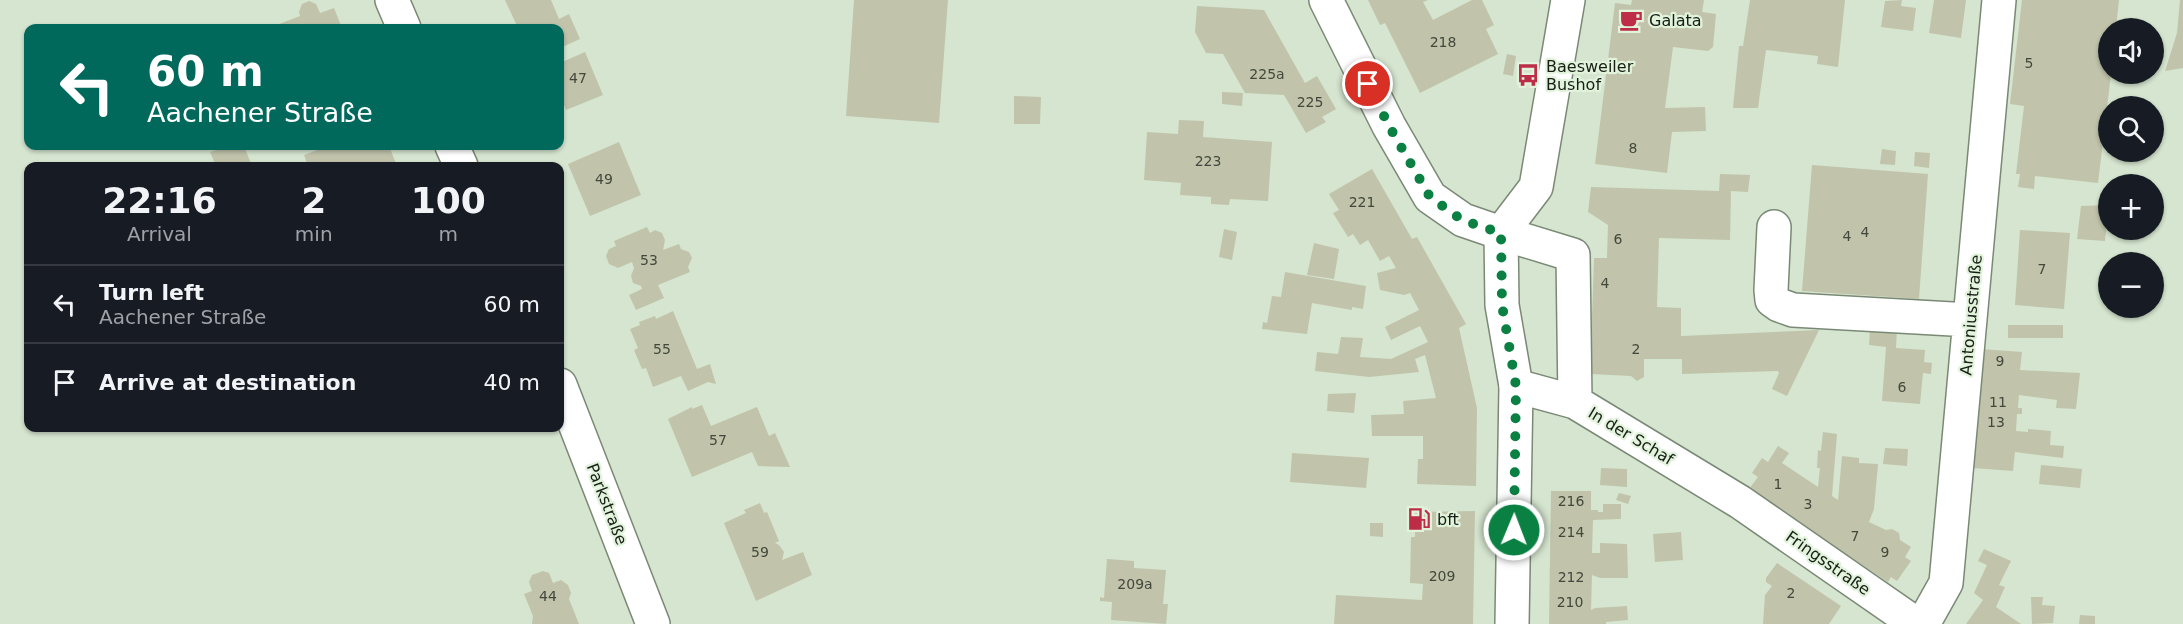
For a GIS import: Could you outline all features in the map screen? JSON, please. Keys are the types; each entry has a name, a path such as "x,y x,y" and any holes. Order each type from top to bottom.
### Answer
{"street":[{"path":"392,0 402,24"},
{"path":"1326,0 1389,126 1430,197 1462,220 1573,255 1575,402"},
{"path":"1512,624 1516,386 1502,305 1501,233 1536,187 1568,0"},
{"name":"Antoniusstraße","path":"1923,624 1946,584 1999,0"},
{"path":"1774,227 1771,290 1772,300 1779,305 1793,309 1970,320"},
{"name":"In der Schaf","path":"1516,386 1575,402 1740,502"},
{"name":"Parkstraße","path":"564,395 653,624"},
{"name":"Fringsstraße","path":"1740,502 1916,624"}],"building":[{"path":"505,0 551,0 559,19 569,14 580,39 564,46 564,24 516,24"},
{"path":"854,0 948,0 939,123 846,116"},
{"path":"1368,0 1428,0 1423,2 1433,20 1472,0 1482,0 1494,25 1486,29 1498,54 1420,93 1385,23 1380,25"},
{"path":"1632,0 1704,0 1702,12 1716,14 1713,47 1708,51 1673,47 1665,108 1705,107 1706,131 1672,132 1667,173 1595,164 1615,3 1631,5"},
{"path":"1750,0 1845,0 1838,67 1817,64 1818,56 1766,50 1758,108 1733,108 1739,46 1743,46"},
{"path":"1902,0 1901,6 1916,8 1913,31 1881,27 1885,1"},
{"path":"1934,0 1966,0 1961,38 1929,33"},
{"path":"2022,0 2119,0 2117,18 2098,18 2098,84 2110,84 2108,96 2098,96 2098,162 2101,162 2098,183 2035,176 2034,189 2018,187 2020,174 2016,174 2024,106 2010,104"},
{"path":"2180,0 2183,0 2183,68 2165,71 2177,33"},
{"path":"309,1 316,4 320,13 334,8 340,24 279,24 300,16 302,4"},
{"path":"1197,6 1264,10 1305,83 1317,76 1336,109 1322,117 1326,122 1306,133 1284,95 1245,93 1223,54 1206,53 1195,32"},
{"path":"585,52 603,95 566,110 564,61"},
{"path":"1507,54 1516,56 1513,76 1503,74"},
{"path":"1222,92 1243,93 1242,106 1222,104"},
{"path":"1014,96 1041,97 1040,124 1014,124"},
{"path":"1179,120 1204,121 1203,137 1272,142 1268,201 1230,199 1229,205 1211,204 1211,197 1180,195 1181,183 1144,180 1147,132 1178,134"},
{"path":"619,142 641,195 590,216 568,164"},
{"path":"1882,149 1896,151 1895,165 1880,164"},
{"path":"246,150 250,162 214,162 210,152"},
{"path":"317,150 391,150 395,162 307,162 304,155"},
{"path":"1915,152 1930,153 1929,168 1914,166"},
{"path":"1812,165 1928,174 1919,299 1802,291"},
{"path":"1372,169 1412,239 1417,237 1466,324 1459,328 1477,408 1476,486 1417,484 1418,459 1423,459 1423,436 1372,436 1371,415 1404,414 1403,401 1436,398 1425,355 1415,359 1419,372 1369,377 1315,371 1317,352 1338,354 1341,337 1363,338 1360,357 1391,359 1428,342 1420,326 1391,340 1385,327 1419,310 1410,293 1404,295 1380,290 1377,273 1396,268 1389,256 1380,261 1368,240 1360,245 1353,234 1348,237 1333,213 1339,210 1329,194"},
{"path":"1720,174 1750,175 1748,192 1731,191 1730,240 1659,238 1657,307 1681,308 1681,336 1819,330 1787,396 1772,389 1778,371 1682,374 1682,359 1644,359 1644,377 1637,381 1631,376 1590,374 1594,258 1607,258 1608,225 1588,212 1591,187 1719,191"},
{"path":"2098,205 2098,240 2105,241 2077,239 2081,206"},
{"path":"647,227 650,233 655,230 662,233 665,240 663,250 679,244 681,249 689,252 692,258 688,267 690,272 658,285 664,298 636,310 629,295 642,289 641,286 633,283 632,262 618,268 609,264 606,256 609,249 616,246 614,241"},
{"path":"1224,229 1237,232 1232,260 1219,257"},
{"path":"2020,230 2070,233 2064,309 2015,305"},
{"path":"1314,243 1339,249 1334,279 1307,275"},
{"path":"1285,272 1366,286 1363,309 1352,307 1352,310 1312,303 1307,334 1262,329 1263,322 1267,323 1272,296 1281,297"},
{"path":"673,311 697,369 710,364 716,384 708,382 688,391 681,376 653,387 646,368 642,369 634,350 638,348 630,329 640,325 639,322 655,316 656,319"},
{"path":"2008,325 2063,325 2063,338 2008,338"},
{"path":"1897,329 1896,348 1925,350 1924,362 1932,363 1931,374 1923,373 1920,404 1882,401 1886,347 1869,345 1870,330"},
{"path":"1981,349 2022,352 2020,370 2080,373 2076,409 2056,408 2057,400 2019,395 2018,408 2022,408 2022,414 2017,414 2016,431 2028,432 2028,429 2051,431 2050,445 2064,446 2063,458 2015,452 2013,471 1973,468"},
{"path":"1356,393 1354,413 1327,411 1328,394"},
{"path":"702,405 711,426 757,407 769,436 775,433 790,467 758,466 752,452 692,477 668,419 692,407 692,409"},
{"path":"1823,432 1837,434 1832,496 1838,500 1842,456 1859,458 1859,463 1878,464 1874,509 1869,522 1899,533 1900,540 1911,547 1905,557 1911,561 1897,581 1891,577 1888,582 1749,489 1758,477 1752,473 1762,458 1768,462 1778,446 1789,453 1782,463 1818,487 1820,468 1817,468 1818,450 1821,451"},
{"path":"1885,448 1908,449 1907,466 1883,464"},
{"path":"1292,453 1369,458 1366,488 1290,482"},
{"path":"2041,465 2082,469 2080,488 2039,484"},
{"path":"1601,468 1627,469 1627,487 1600,485"},
{"path":"1551,491 1591,491 1591,510 1598,510 1598,512 1603,512 1603,504 1621,504 1621,519 1593,520 1592,553 1600,553 1600,543 1627,544 1628,578 1600,578 1592,575 1591,610 1627,606 1628,620 1606,622 1606,624 1549,624"},
{"path":"1619,493 1631,496 1628,504 1616,500"},
{"path":"760,503 764,513 767,512 779,541 775,543 784,552 782,560 803,552 812,575 756,601 724,523 746,513 744,510"},
{"path":"1475,511 1473,624 1334,624 1336,595 1422,600 1423,584 1410,583 1411,537 1415,537 1415,512"},
{"path":"1370,523 1383,523 1383,537 1370,536"},
{"path":"1681,532 1683,560 1655,562 1653,534"},
{"path":"1984,549 2011,561 1999,585 2005,587 1996,607 2021,624 1966,624 1983,600 1974,593 1987,565 1978,561"},
{"path":"1107,559 1134,561 1134,568 1166,570 1163,604 1168,604 1166,624 1111,620 1112,602 1100,601 1100,597 1104,598"},
{"path":"1777,563 1841,606 1829,624 1763,624 1765,595 1772,586 1766,582 1766,578"},
{"path":"543,571 549,573 553,583 561,580 568,585 571,593 569,599 579,624 532,624 533,616 524,594 532,591 529,582 532,575"},
{"path":"2031,597 2043,597 2042,605 2055,606 2053,623 2032,624"},
{"path":"2080,615 2095,616 2095,624 2079,624"}],"place":[{"name":"Galata","path":"1631,20"},
{"name":"Baesweiler Bushof","path":"1528,75"},
{"name":"bft","path":"1419,519"}],"route":[{"path":"1368,84 1430,197 1462,220 1501,233 1502,305 1516,386 1514,530"}]}
